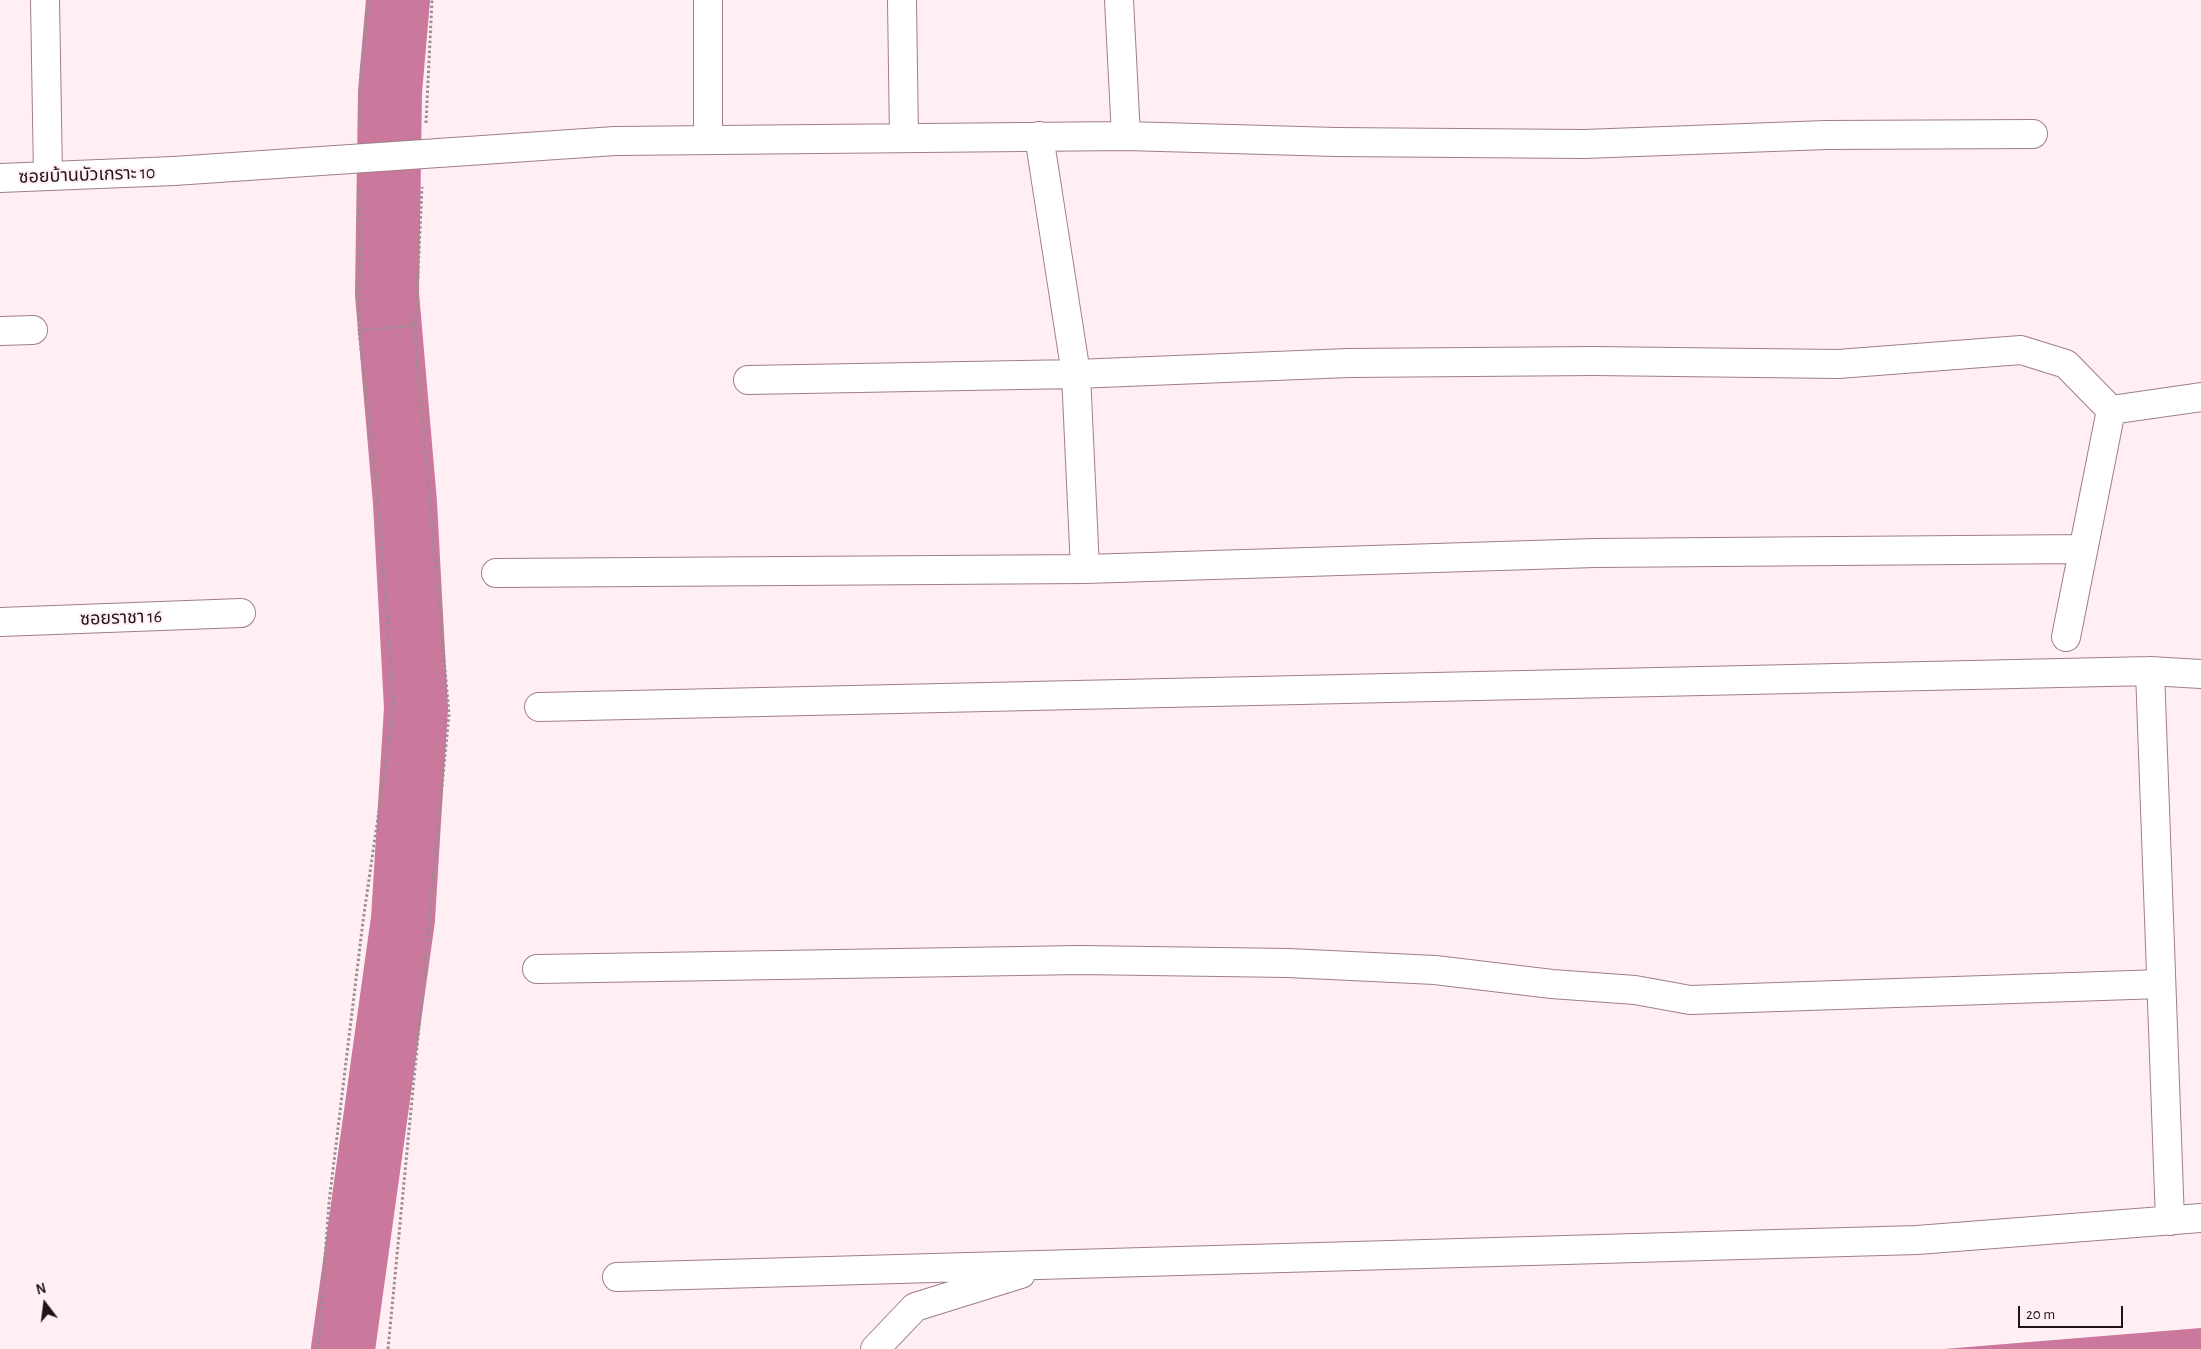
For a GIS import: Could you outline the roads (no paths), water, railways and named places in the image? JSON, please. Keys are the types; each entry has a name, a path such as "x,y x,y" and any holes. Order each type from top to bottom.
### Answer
{"street":[{"path":"44,0 48,176"},
{"path":"708,0 708,139"},
{"path":"902,0 904,138"},
{"path":"1119,0 1126,136"},
{"name":"ซอยบ้านบัวเกราะ 10","path":"0,178 174,171 615,141 1126,136 1336,142 1584,144 1826,135 2033,134"},
{"path":"1039,136 1076,374 1085,569"},
{"path":"0,331 33,330"},
{"path":"748,380 1076,374 1350,363 1594,360 1838,364 2021,350 2066,364 2111,410"},
{"path":"2111,410 2201,397"},
{"path":"2066,637 2111,410"},
{"path":"496,573 1085,569 1595,553 2083,549"},
{"name":"ซอยราชา 16","path":"0,622 241,613"},
{"path":"538,707 2150,671 2201,674"},
{"path":"2150,671 2170,1221"},
{"path":"537,969 1080,960 1288,962 1435,970 1552,984 1635,990 1690,1000 2161,984"},
{"path":"618,1277 1917,1240 2201,1218"},
{"path":"875,1349 915,1308 1053,1264"}],"waterway":[{"path":"343,1349 403,919 416,708 405,503 387,294 390,92 398,0"}]}
